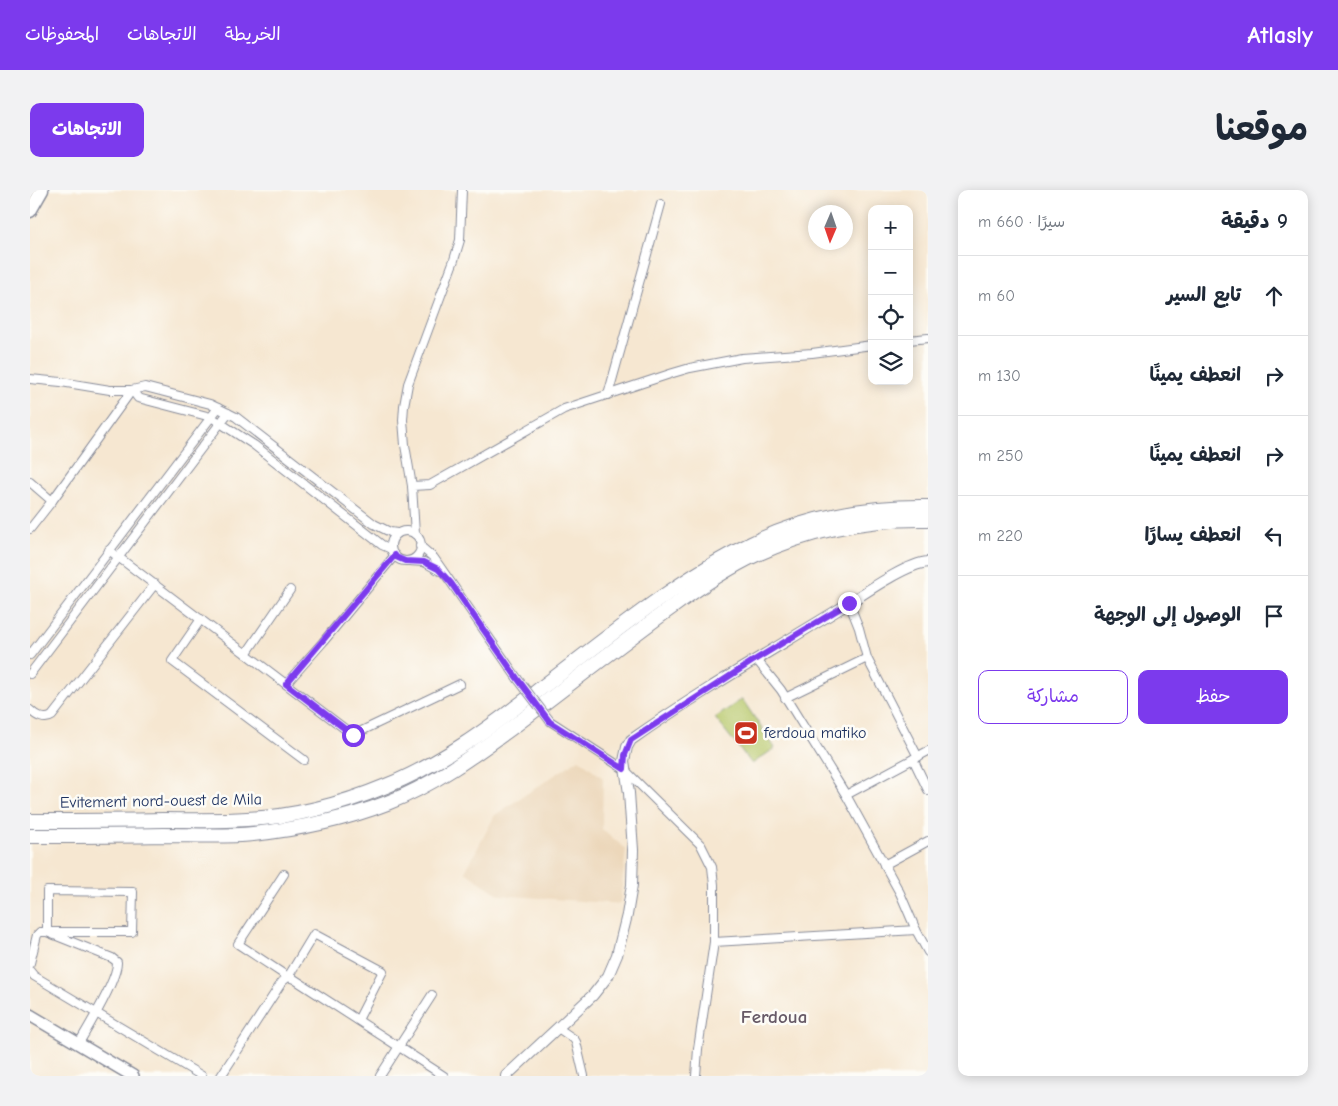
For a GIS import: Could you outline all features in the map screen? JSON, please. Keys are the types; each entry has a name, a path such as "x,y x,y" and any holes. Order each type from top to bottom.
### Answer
{"highway":[{"name":"Evitement nord-ouest de Mila","path":"30,821 249,819 290,814 334,804 384,787 418,772 485,731 656,602 730,555 753,543 790,528 832,516 868,510 928,507"},
{"path":"30,836 251,834 305,826 344,817 388,803 423,786 460,764 499,737 645,626 713,578 754,555 789,541 830,529 872,521 928,519"}],"main road":[{"path":"30,211 42,190"},
{"path":"30,1015 134,1076"}],"street":[{"path":"405,561 414,558 420,551 420,542 415,534 412,486 402,420 404,406 408,384 460,240 462,190"},
{"path":"608,395 660,204"},
{"path":"913,340 928,338"},
{"path":"412,486 430,485 564,409 690,368 742,358 812,353 868,346"},
{"path":"30,379 110,390 132,390 145,386 210,404 244,423 374,524 390,532 397,533 407,530 415,534"},
{"path":"132,390 138,398 211,417 254,445 393,552 396,557 405,561 424,562 431,565 438,569 451,583"},
{"path":"30,529 132,390"},
{"path":"30,655 218,408"},
{"path":"30,674 228,413"},
{"path":"30,482 52,501"},
{"path":"286,684 393,552 392,540 397,533"},
{"path":"420,546 434,558 517,678 550,722 624,769 700,845 707,857 712,867 714,884 714,942 698,1049 696,1076"},
{"path":"110,550 353,735 460,684"},
{"path":"506,1076 593,995 608,976 617,955 632,885 633,850 629,793 624,769 625,755 631,740 756,659 849,603 918,563 928,562"},
{"path":"31,712 45,718 52,716 154,584"},
{"path":"246,654 290,590"},
{"path":"849,603 860,628 867,658 915,758 928,790"},
{"path":"201,620 172,661 304,760"},
{"path":"785,698 867,658"},
{"path":"756,659 785,698 846,795 900,893 928,952"},
{"path":"846,795 928,751"},
{"path":"884,865 928,841"},
{"path":"284,874 238,944 444,1076"},
{"path":"30,963 37,935 40,932 47,932 132,932 132,892 47,891 47,932"},
{"path":"714,942 916,930"},
{"path":"47,932 112,958 117,962 115,973 96,1014 79,1043"},
{"path":"221,1076 282,982 288,977 314,934 383,971 358,1020"},
{"path":"30,972 96,1014 202,1076"},
{"path":"380,1076 432,995"},
{"path":"558,1028 576,1042 584,1076"}],"shaded area":[{"path":"579,759 603,778 602,829 626,849 620,904 500,895 465,872 495,815"}],"green space":[{"name":"ferdoua matiko","path":"742,699 775,748 752,764 715,718"}],"place":[{"name":"ferdoua matiko","path":"746,733"}],"district":[{"name":"Ferdoua","path":"774,1017"}],"route":[{"path":"353,735 286,684 395,555 405,561 424,562 438,569 451,583 550,722 624,769 625,755 631,740 756,659 849,603"}]}
